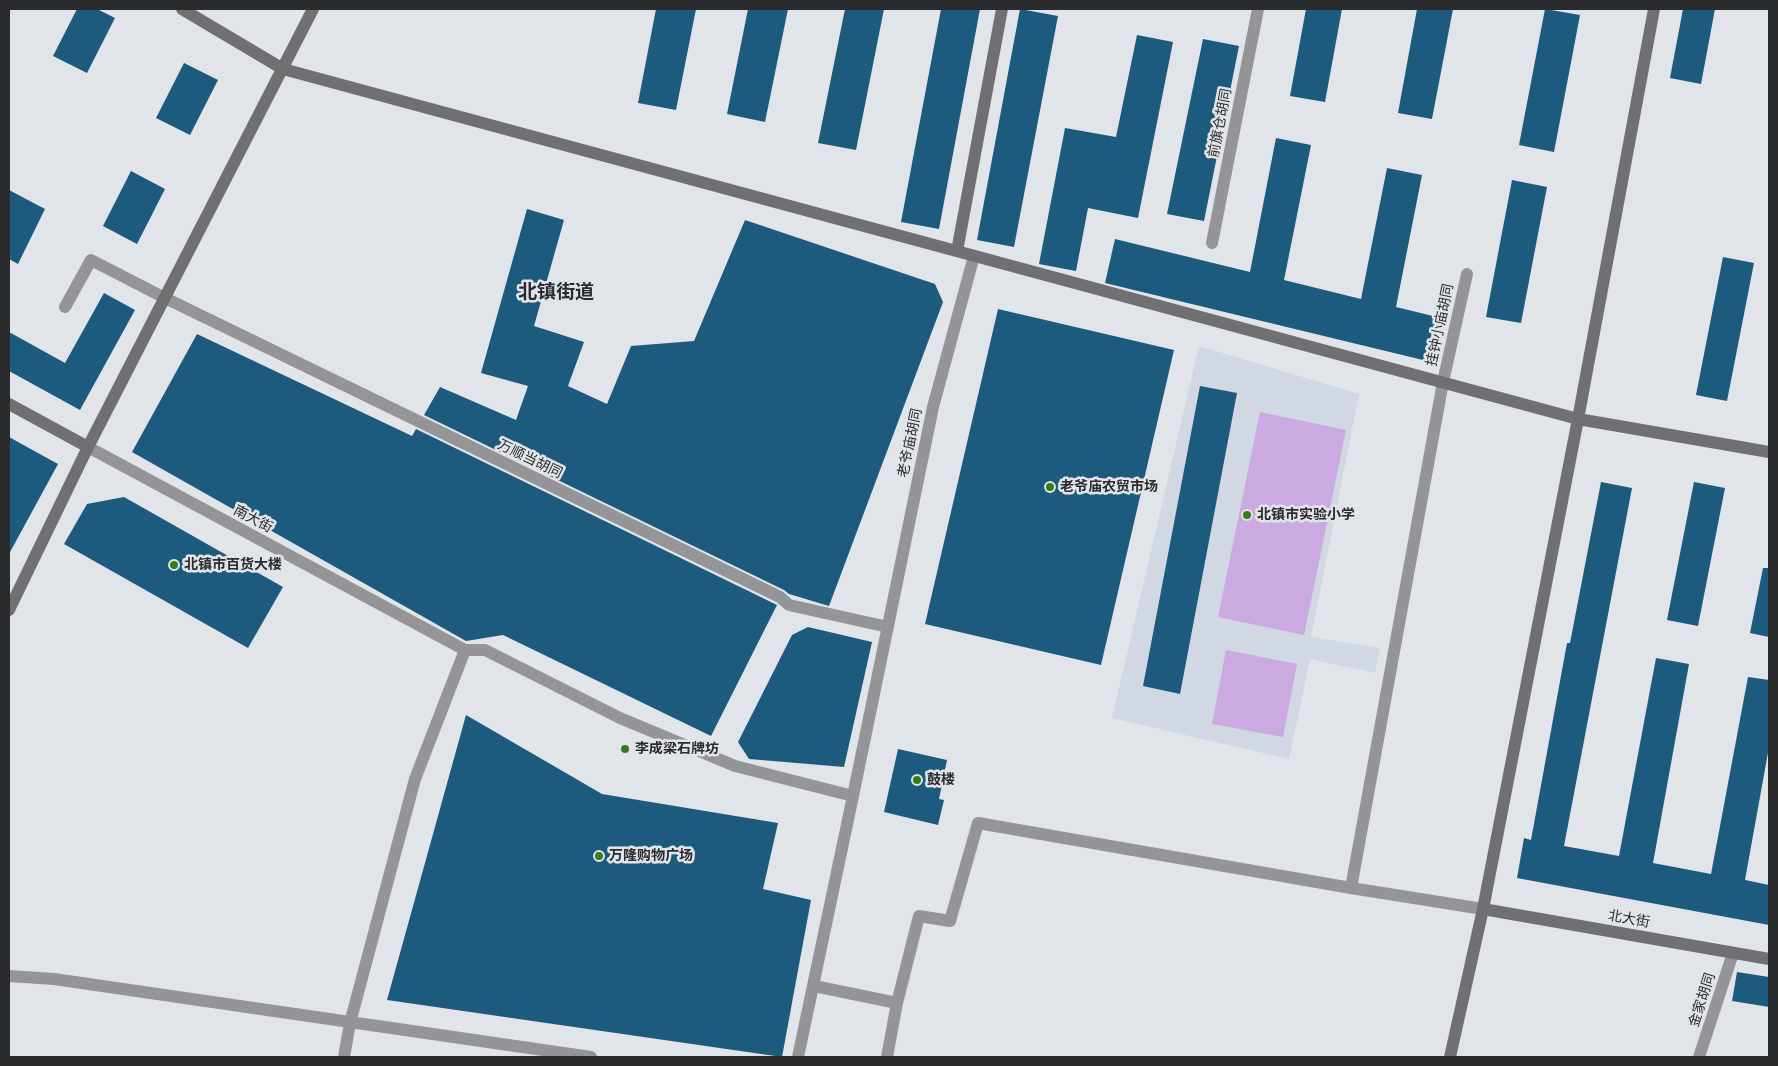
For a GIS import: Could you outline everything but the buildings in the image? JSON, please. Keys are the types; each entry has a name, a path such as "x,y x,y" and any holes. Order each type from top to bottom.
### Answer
{"street":[{"path":"182,9 283,69 1578,419 1769,452"},
{"path":"9,610 88,447 313,9"},
{"path":"957,251 1002,9"},
{"name":"前旗仓胡同","path":"1212,243 1258,9"},
{"path":"1450,1057 1483,908 1578,419 1654,9"},
{"name":"老爷庙胡同","path":"798,1057 933,407 974,256"},
{"name":"万顺当胡同","path":"65,307 92,260 165,298 762,588 780,597 789,605 887,633"},
{"name":"挂钟小庙胡同","path":"1351,888 1443,382 1466,274"},
{"name":"南大街","path":"9,404 465,650 485,650 620,718 736,766 853,796"},
{"path":"344,1057 350,1023 415,779 465,650"},
{"path":"887,1057 896,1003 919,916 950,922 978,823 1351,888 1483,908"},
{"name":"北大街","path":"1483,908 1769,959"},
{"name":"金家胡同","path":"1699,1057 1733,953"},
{"path":"9,976 54,979 592,1057"},
{"path":"814,986 896,1003"}],"shaded area":[{"name":"北镇市实验小学","path":"1199,346 1359,394 1311,637 1380,648 1375,673 1310,659 1289,759 1112,718"},
{"path":"1260,412 1346,430 1304,635 1218,617"},
{"path":"1226,650 1297,664 1283,737 1212,724"}],"place":[{"name":"老爷庙农贸市场","path":"1050,487"},
{"name":"北镇市实验小学","path":"1247,515"},
{"name":"北镇市百货大楼","path":"174,565"},
{"name":"李成梁石牌坊","path":"625,749"},
{"name":"鼓楼","path":"917,780"},
{"name":"万隆购物广场","path":"599,856"}],"district":[{"name":"北镇街道","path":"556,292"}]}
